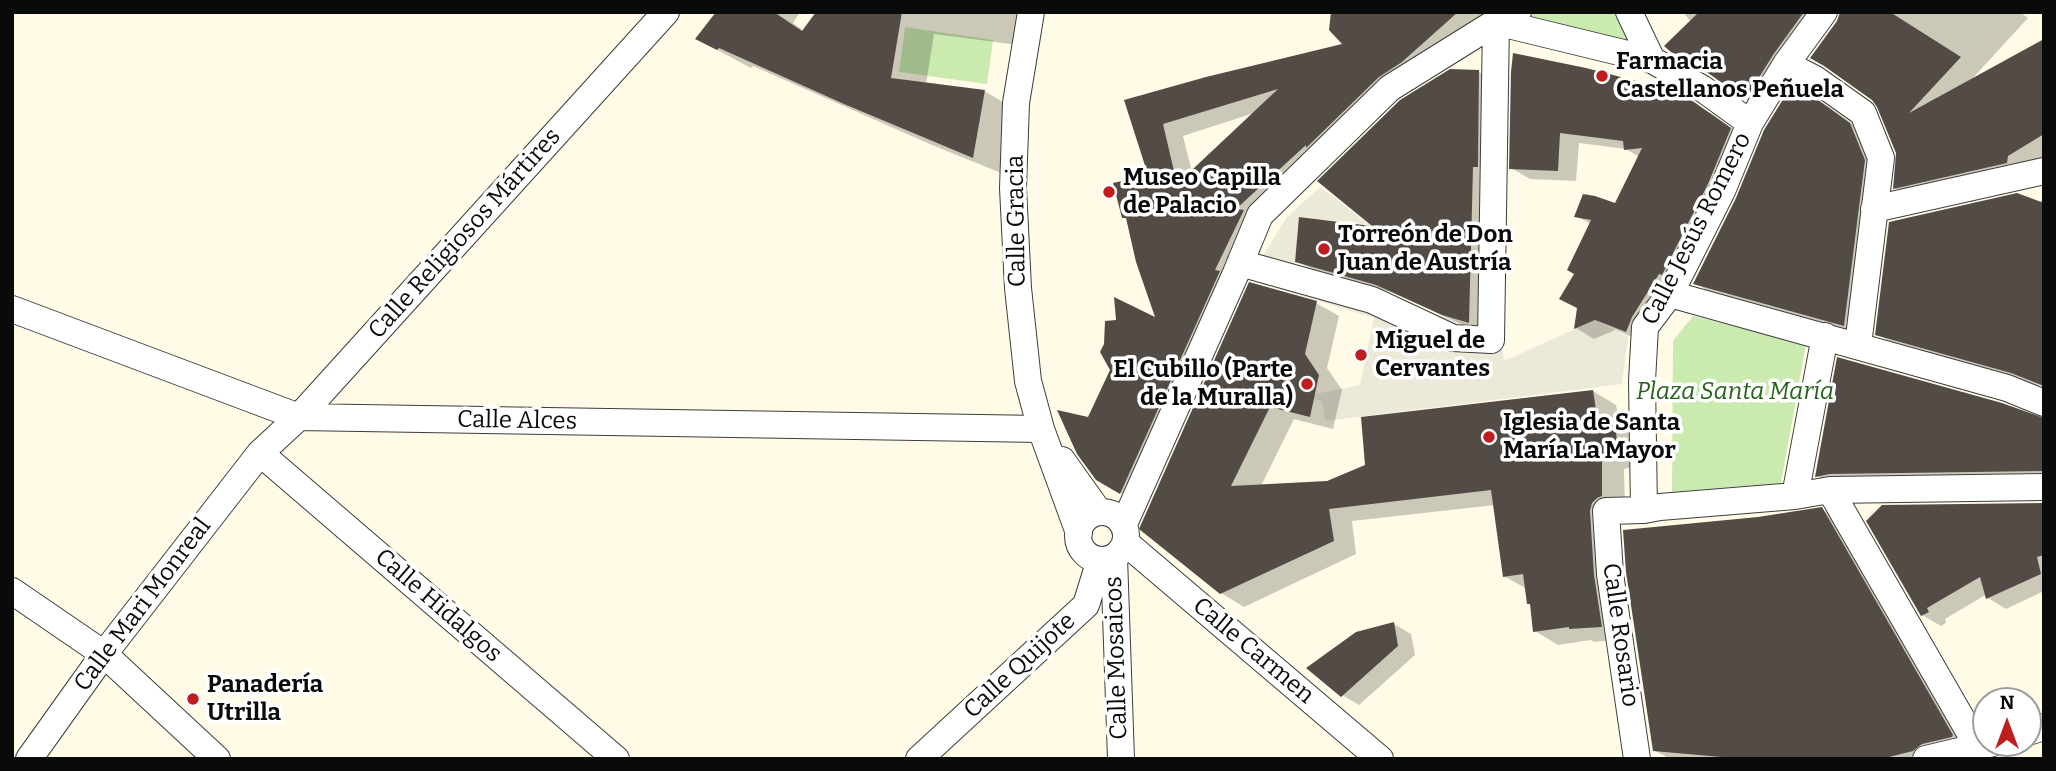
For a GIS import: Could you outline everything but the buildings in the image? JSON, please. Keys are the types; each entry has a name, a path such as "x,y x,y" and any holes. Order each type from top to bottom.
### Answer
{"street":[{"name":"Calle Religiosos Mártires","path":"260,453 299,417 666,12"},
{"name":"Calle Gracia","path":"1031,12 1016,103 1013,188 1018,288 1028,381 1041,429 1079,533"},
{"path":"1629,12 1652,60"},
{"name":"Calle Jesús Romero","path":"1644,510 1642,381 1645,327 1670,294 1722,191 1750,123 1786,64 1824,12"},
{"path":"1240,263 1372,300 1453,338 1491,340 1507,17 1652,60 1703,89 1750,123"},
{"name":"Calle Quijote","path":"919,759 1086,605 1116,546 1260,215 1390,88 1507,17"},
{"path":"1786,64 1815,79 1863,113 1881,158 1858,345"},
{"path":"1874,209 2044,171"},
{"path":"1670,294 2007,387 2044,403"},
{"name":"Calle Alces","path":"12,309 299,417 1041,429"},
{"path":"1795,496 1825,336"},
{"name":"Calle Gracia","path":"1041,429 1099,512"},
{"name":"Calle Mari Monreal","path":"29,759 104,654 260,453"},
{"name":"Calle Hidalgos","path":"260,453 616,759"},
{"path":"1644,510 1795,496 1830,490 2044,487"},
{"path":"1830,490 1972,724"},
{"name":"Calle Rosario","path":"1637,759 1610,574 1606,511 1644,510"},
{"path":"1099,512 1113,515 1116,546 1093,558 1081,548 1079,533 1085,519 1099,512"},
{"name":"Calle Mosaicos","path":"1116,546 1121,759"},
{"name":"Calle Carmen","path":"1116,546 1380,759"},
{"path":"12,591 104,654 217,759"},
{"path":"1926,759 1972,748"}],"green space":[{"path":"1518,12 1629,12 1652,60 1496,22"},
{"path":"905,27 993,40 987,84 899,72"},
{"name":"Plaza Santa María","path":"1693,316 1806,344 1781,483 1672,492 1673,341"}],"shaded area":[{"path":"1320,187 1370,225 1300,217 1294,274 1347,278 1431,312 1475,326 1502,347 1504,361 1595,320 1628,337 1622,384 1325,421 1322,401 1305,396 1360,385 1374,318 1252,281 1264,254 1287,217"}],"place":[{"name":"Farmacia Castellanos Peñuela","path":"1602,76"},
{"name":"Museo Capilla de Palacio","path":"1109,192"},
{"name":"Torreón de Don Juan de Austría","path":"1324,249"},
{"name":"Miguel de Cervantes","path":"1361,355"},
{"name":"El Cubillo (Parte de la Muralla)","path":"1307,384"},
{"name":"Iglesia de Santa María La Mayor","path":"1489,437"},
{"name":"Panadería Utrilla","path":"193,699"}]}
